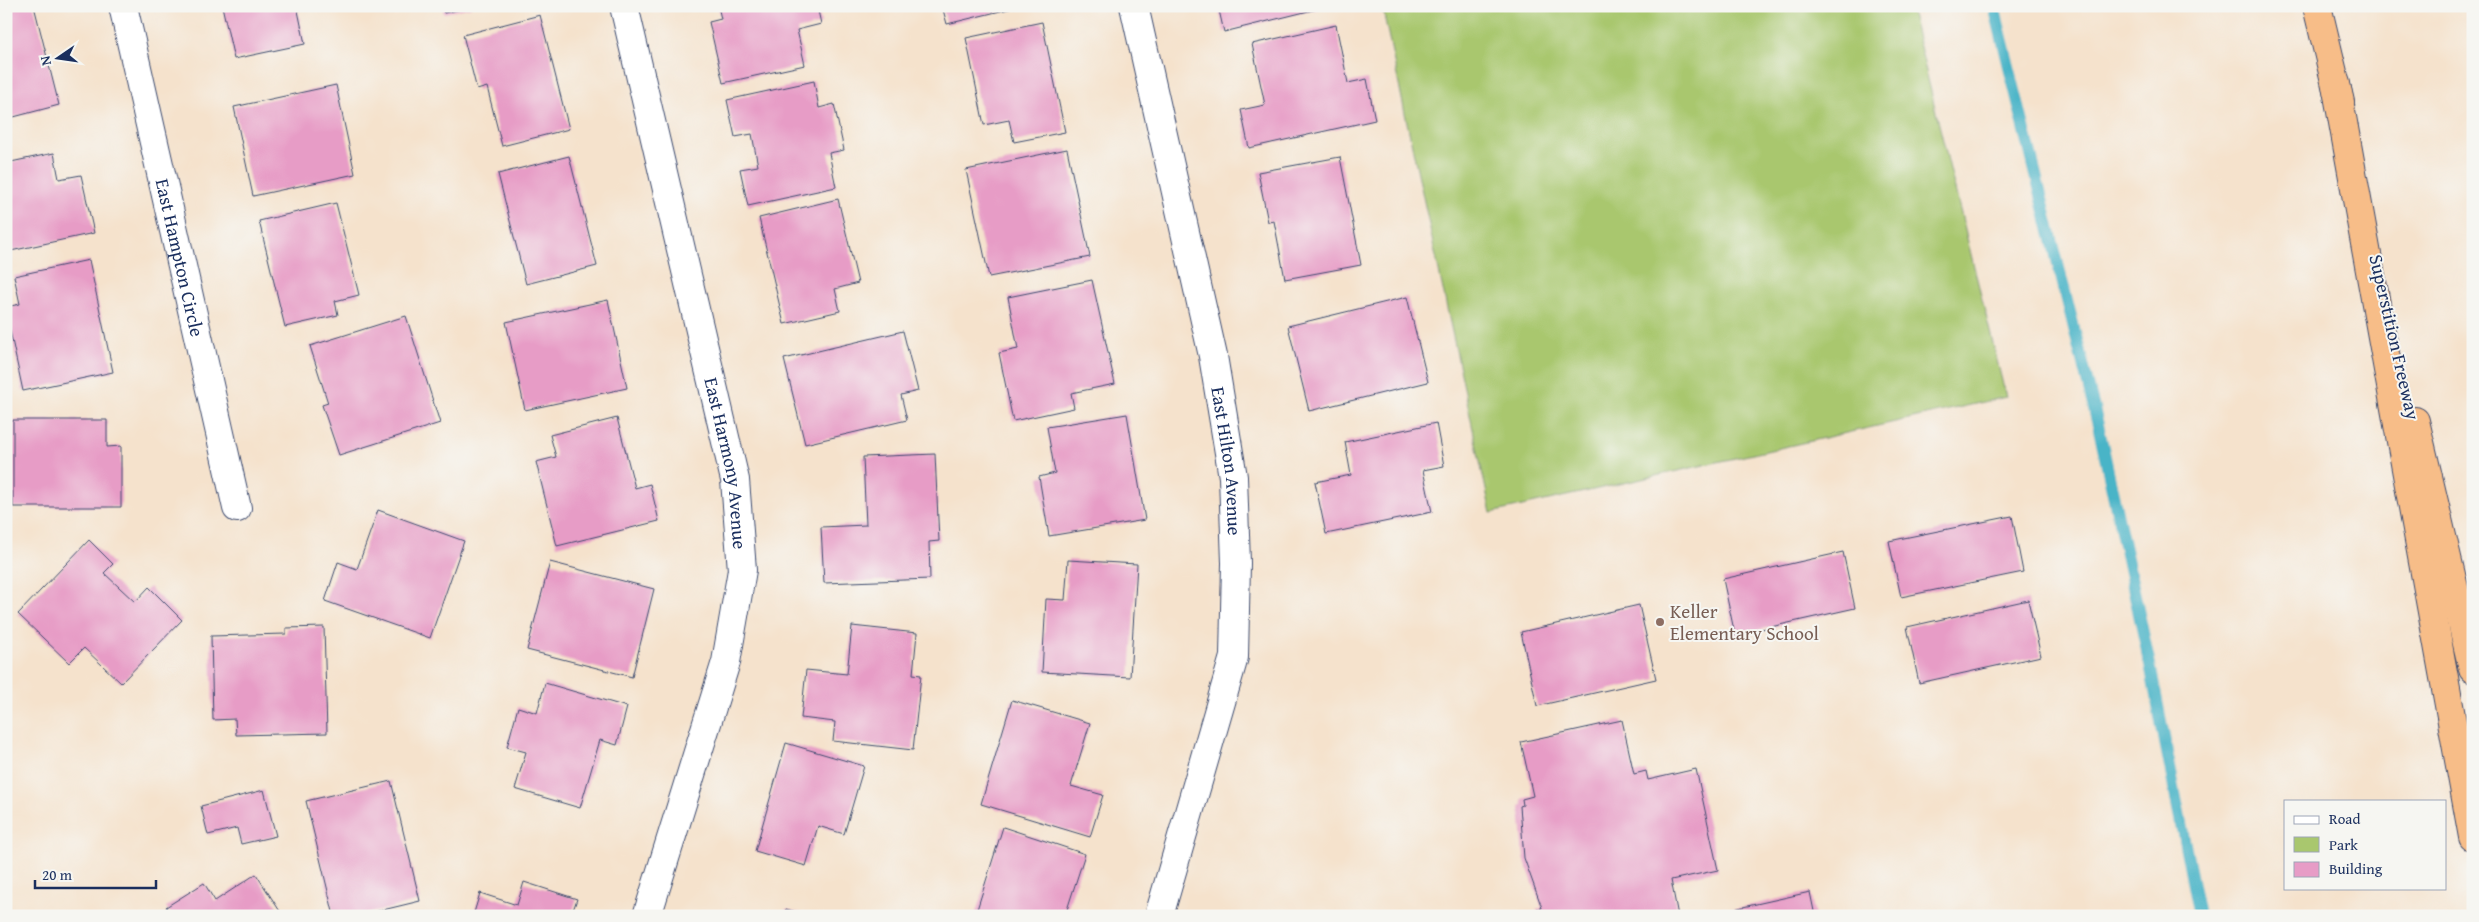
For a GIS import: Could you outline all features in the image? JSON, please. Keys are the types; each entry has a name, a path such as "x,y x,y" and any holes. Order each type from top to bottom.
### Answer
{"highway":[{"name":"Superstition Freeway","path":"2317,6 2473,669"},
{"path":"2336,84 2473,837"}],"street":[{"name":"East Hampton Circle","path":"123,6 237,508"},
{"name":"East Harmony Avenue","path":"624,6 735,480 742,570 726,662 647,916"},
{"name":"East Hilton Avenue","path":"1134,6 1213,356 1233,478 1236,554 1234,657 1159,916"}],"green space":[{"path":"1382,6 1910,6 2006,397 1491,513"}],"building":[{"path":"6,6 34,6 59,105 6,119"},
{"path":"222,6 297,6 305,44 234,59"},
{"path":"442,6 471,6 471,7 444,13"},
{"path":"718,6 817,6 821,24 797,30 805,65 723,83 709,22 721,19"},
{"path":"942,6 1017,6 1017,7 947,24"},
{"path":"1218,6 1325,6 1325,7 1224,32"},
{"path":"540,15 569,129 502,146 487,87 477,90 463,35"},
{"path":"1042,22 1065,132 1014,142 1009,120 984,125 966,38"},
{"path":"1336,25 1348,83 1367,79 1375,120 1249,148 1241,110 1265,105 1252,44"},
{"path":"814,81 819,108 834,104 844,150 829,153 836,187 748,206 740,169 758,166 752,134 735,137 727,100"},
{"path":"336,85 355,174 253,196 234,107"},
{"path":"1067,149 1090,257 989,277 966,170"},
{"path":"54,153 59,179 81,175 94,233 6,252 6,163"},
{"path":"569,156 597,266 526,284 498,174"},
{"path":"1340,157 1361,265 1285,279 1274,221 1268,222 1258,172"},
{"path":"838,199 858,283 835,289 840,311 784,324 759,218"},
{"path":"336,203 359,295 335,301 338,315 285,327 259,221"},
{"path":"89,260 113,372 23,391 6,312 6,307 20,304 14,276"},
{"path":"1092,280 1115,384 1071,393 1074,408 1013,421 999,353 1018,349 1008,297"},
{"path":"1407,297 1428,382 1309,411 1288,326"},
{"path":"608,300 627,388 525,410 506,322"},
{"path":"406,316 440,423 339,455 322,405 328,403 310,346"},
{"path":"903,331 918,391 901,395 907,420 805,444 784,359"},
{"path":"1127,414 1145,520 1049,536 1039,477 1055,473 1047,427"},
{"path":"617,418 635,488 650,484 659,521 557,546 536,462 556,457 550,435"},
{"path":"13,420 107,420 107,447 121,446 121,507 13,507"},
{"path":"1436,423 1444,466 1423,470 1432,512 1326,534 1315,482 1351,475 1345,442"},
{"path":"935,454 939,541 929,542 930,579 824,583 821,527 866,525 863,457"},
{"path":"378,510 464,541 430,638 325,601 338,562 357,569"},
{"path":"2012,516 2023,572 1901,597 1889,541"},
{"path":"89,540 113,564 104,573 135,602 149,587 182,620 121,683 84,648 69,663 18,614"},
{"path":"1843,552 1855,608 1735,635 1723,579"},
{"path":"1068,560 1137,564 1130,677 1042,672 1046,599 1065,600"},
{"path":"550,562 654,589 632,677 527,650"},
{"path":"2028,600 2041,656 1919,683 1907,627"},
{"path":"1639,605 1656,679 1537,706 1521,632"},
{"path":"852,626 917,633 913,674 921,675 913,750 833,741 835,722 801,718 806,670 847,674"},
{"path":"324,627 327,733 236,735 235,719 213,720 211,636 286,634 286,628"},
{"path":"545,683 627,707 617,745 600,740 580,808 515,789 526,752 507,747 518,707 537,713"},
{"path":"1012,700 1090,723 1071,786 1103,795 1090,837 981,804"},
{"path":"1622,720 1634,774 1646,771 1648,780 1696,769 1718,870 1671,880 1678,916 1538,916 1537,909 1542,908 1524,858 1520,806 1523,805 1522,799 1533,796 1521,742"},
{"path":"786,743 864,766 844,834 818,826 806,866 755,851"},
{"path":"391,781 420,901 358,916 334,916 306,801"},
{"path":"264,790 276,836 241,844 237,828 208,835 201,806"},
{"path":"1003,827 1085,854 1065,916 975,916"},
{"path":"256,874 283,916 172,916 166,907 204,883 215,901"},
{"path":"524,882 577,899 571,916 473,916 480,893 517,905"},
{"path":"1810,892 1815,916 1707,916 1707,915"},
{"path":"786,909 807,915 807,916 784,916"}],"waterway":[{"path":"1994,6 2099,429 2150,665 2199,916"}],"place":[{"name":"Keller Elementary School","path":"1660,622"}]}
